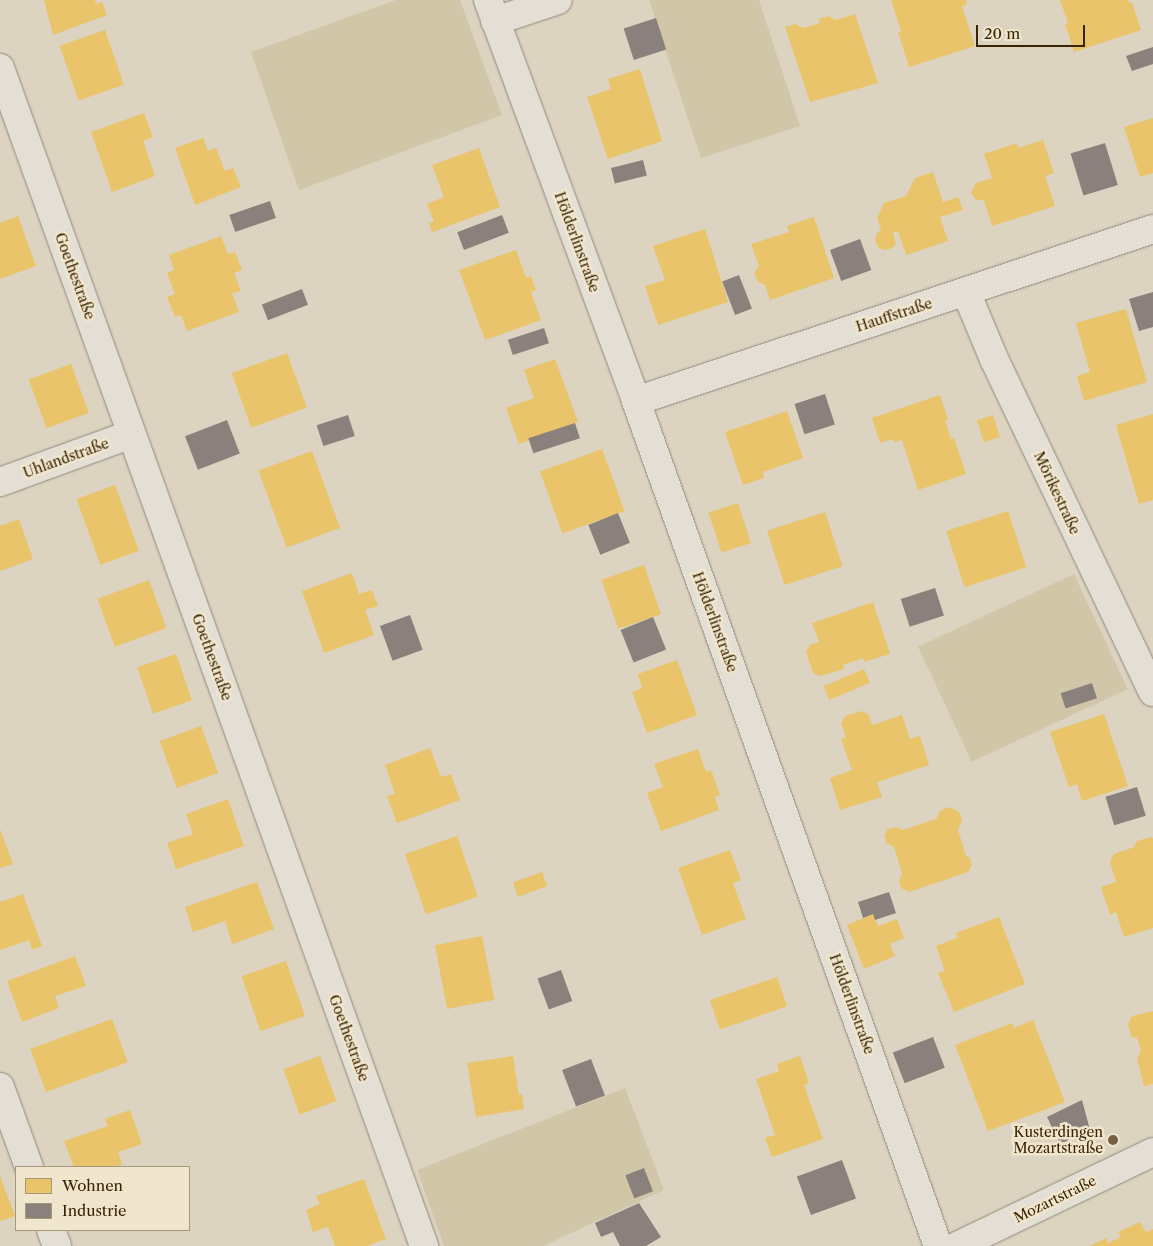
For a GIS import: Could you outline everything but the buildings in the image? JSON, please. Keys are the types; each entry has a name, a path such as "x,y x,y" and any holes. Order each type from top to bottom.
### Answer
{"street":[{"path":"492,10 558,0"},
{"name":"Hölderlinstraße","path":"492,10 636,401 938,1246"},
{"name":"Goethestraße","path":"0,68 424,1246"},
{"name":"Hauffstraße","path":"636,401 1153,229"},
{"name":"Mörikestraße","path":"966,292 994,359 1153,692"},
{"name":"Uhlandstraße","path":"0,482 132,434"},
{"path":"0,1087 29,1166"},
{"name":"Mozartstraße","path":"957,1246 1153,1152"},
{"path":"51,1231 57,1246"}],"shaded area":[{"path":"396,0 460,0 502,115 299,190 251,52"},
{"path":"649,0 759,0 800,126 701,158"},
{"path":"1074,574 1128,689 972,762 918,647"},
{"path":"625,1088 664,1190 543,1246 444,1246 417,1170"}],"place":[{"name":"Kusterdingen Mozartstraße","path":"1113,1140"}]}
